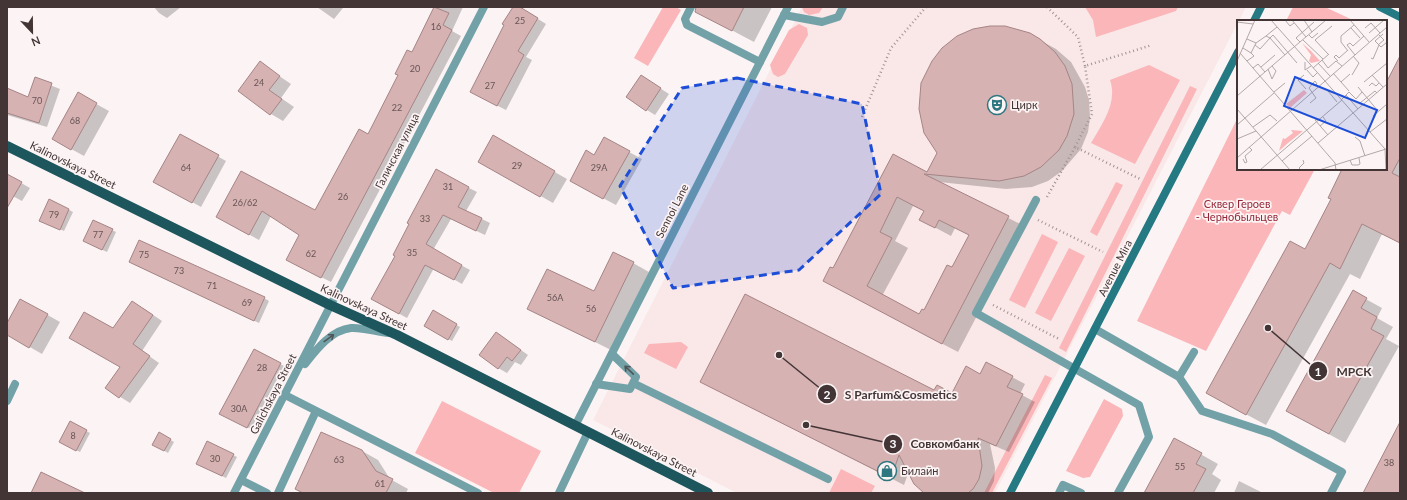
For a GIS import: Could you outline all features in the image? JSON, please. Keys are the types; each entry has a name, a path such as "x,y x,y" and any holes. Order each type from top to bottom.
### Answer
{"main road":[{"path":"1254,20 1261,7"},
{"path":"1380,7 1400,17"},
{"name":"Avenue Mira","path":"1010,493 1237,54"},
{"name":"Kalinovskaya Street","path":"7,146 330,305 397,335 708,493"}],"street":[{"name":"Галичская улица","path":"330,305 484,7"},
{"path":"691,7 685,19 687,25 760,62"},
{"name":"Sennoi Lane","path":"575,426 788,7"},
{"path":"784,15 822,22 838,17 843,7"},
{"path":"1036,200 976,313 1139,405 1149,437 1118,493"},
{"name":"Galichskaya Street","path":"234,493 330,305"},
{"path":"294,378 320,345 337,333 351,328 397,335"},
{"path":"1095,329 1179,377 1202,411 1272,434 1342,472 1331,493"},
{"path":"1179,377 1194,352"},
{"path":"596,384 630,389 636,377 612,354"},
{"path":"633,383 828,479"},
{"path":"7,401 15,384"},
{"path":"285,395 478,493"},
{"path":"278,493 316,411"},
{"path":"559,493 588,432"},
{"path":"241,480 266,493"},
{"path":"1059,493 1063,485 1081,493"}],"path":[{"path":"862,118 891,48 926,7"},
{"path":"1046,199 1092,114 1085,66 1078,37 1047,7"},
{"path":"1085,66 1152,45"},
{"path":"1075,147 1140,179"},
{"path":"1049,225 1103,252"},
{"path":"1001,309 1059,338"}],"highlighted area":[{"path":"737,78 862,104 881,194 799,270 673,288 620,186 682,88"}],"shaded area":[{"path":"802,7 1246,7 1239,20 1237,20 1237,24 995,493 737,493 593,420"}],"green space":[{"path":"663,7 676,7 681,10 648,66 634,58"},
{"path":"802,7 823,7 819,13 809,15 804,12"},
{"path":"1085,7 1178,7 1176,11 1096,37 1093,20"},
{"path":"1293,7 1325,7 1353,20 1286,20"},
{"path":"799,24 807,28 808,35 785,74 778,77 773,74 770,65 789,30"},
{"path":"1149,65 1180,80 1135,164 1091,143 1108,113 1112,97 1110,80"},
{"path":"1190,86 1197,89 1066,352 1059,348"},
{"name":"Сквер Героев - Чернобыльцев","path":"1237,119 1237,170 1314,170 1290,215 1282,211 1206,351 1137,321"},
{"path":"1116,182 1123,185 1097,236 1090,232"},
{"path":"1042,234 1058,242 1025,308 1009,300"},
{"path":"1069,248 1085,256 1051,321 1035,313"},
{"path":"681,342 688,347 676,369 644,353 649,344"},
{"path":"1045,375 1052,378 992,493 984,493"},
{"path":"1104,399 1122,409 1123,416 1090,477 1083,478 1066,471"},
{"path":"442,401 541,451 519,493 494,493 415,453"},
{"path":"841,469 875,486 871,493 829,493"}],"building":[{"path":"434,7 449,13 443,25 452,30 321,278 286,260 299,235 262,211 249,235 216,217 241,171 315,210 359,129 368,134 398,75 395,74 407,50 412,52"},
{"path":"513,7 520,7 538,18 518,51 524,55 497,106 470,92 504,25 502,24"},
{"path":"696,7 744,7 732,31 695,12"},
{"path":"990,26 1005,26 1030,33 1040,39 1055,52 1065,66 1072,84 1074,114 1067,136 1059,150 1041,167 1024,176 999,181 924,174 1009,216 942,344 823,281 830,267 833,268 893,154 927,172 937,153 924,133 919,109 921,83 932,61 942,48 957,36 973,29","holes":["897,197 924,211 919,220 935,228 939,220 969,235 952,267 947,265 924,310 922,309 919,314 867,286 892,238 880,232"]},
{"path":"1400,56 1400,158 1392,173 1400,177 1400,243 1362,224 1340,269 1330,263 1246,415 1206,393 1290,241 1305,249 1331,199 1328,198 1342,170 1387,170 1387,81"},
{"path":"260,61 280,76 269,90 282,99 270,115 238,91"},
{"path":"641,75 661,88 646,111 626,97"},
{"path":"35,77 52,83 39,123 7,113 7,88 28,97"},
{"path":"78,92 97,103 71,150 52,139"},
{"path":"180,134 219,155 192,203 153,182"},
{"path":"493,135 555,171 540,197 478,162"},
{"path":"604,137 630,151 603,199 570,181 586,150 594,155"},
{"path":"436,169 469,187 458,207 482,218 476,231 443,215 426,244 462,265 454,280 425,265 399,314 371,299 395,256 393,255 409,224 407,223"},
{"path":"7,174 22,182 7,208"},
{"path":"49,199 69,209 60,230 39,221"},
{"path":"93,220 113,229 102,250 83,241"},
{"path":"139,240 265,297 254,321 129,262"},
{"path":"613,252 634,262 595,342 527,309 547,269 594,291"},
{"path":"1353,290 1367,298 1361,308 1377,317 1371,329 1384,336 1329,434 1286,411"},
{"path":"745,294 934,390 937,385 952,393 966,366 980,374 986,362 1013,376 1007,387 1023,394 996,446 978,438 982,466 979,479 973,489 968,493 924,493 914,484 899,455 891,478 700,382"},
{"path":"20,299 48,314 29,348 7,335 7,323"},
{"path":"132,301 153,315 133,344 150,356 119,398 105,388 120,367 69,338 84,312 113,328"},
{"path":"433,310 457,324 448,340 424,326"},
{"path":"496,332 521,350 512,361 507,357 498,369 479,355"},
{"path":"254,349 281,363 247,428 219,414"},
{"path":"70,421 87,430 76,451 59,442"},
{"path":"1400,422 1400,493 1363,493"},
{"path":"159,432 171,439 164,451 152,445"},
{"path":"321,432 362,450 376,471 393,479 386,493 303,493 295,489"},
{"path":"1174,438 1202,453 1196,464 1206,469 1193,493 1144,493"},
{"path":"207,441 234,454 222,476 196,464"},
{"path":"41,472 85,493 31,493"}],"place":[{"name":"Цирк","path":"997,105"},
{"name":"МРСК","path":"1268,328"},
{"name":"S Parfum&Cosmetics","path":"779,355"},
{"name":"Совкомбанк","path":"806,425"},
{"name":"Билайн","path":"887,471"}]}
